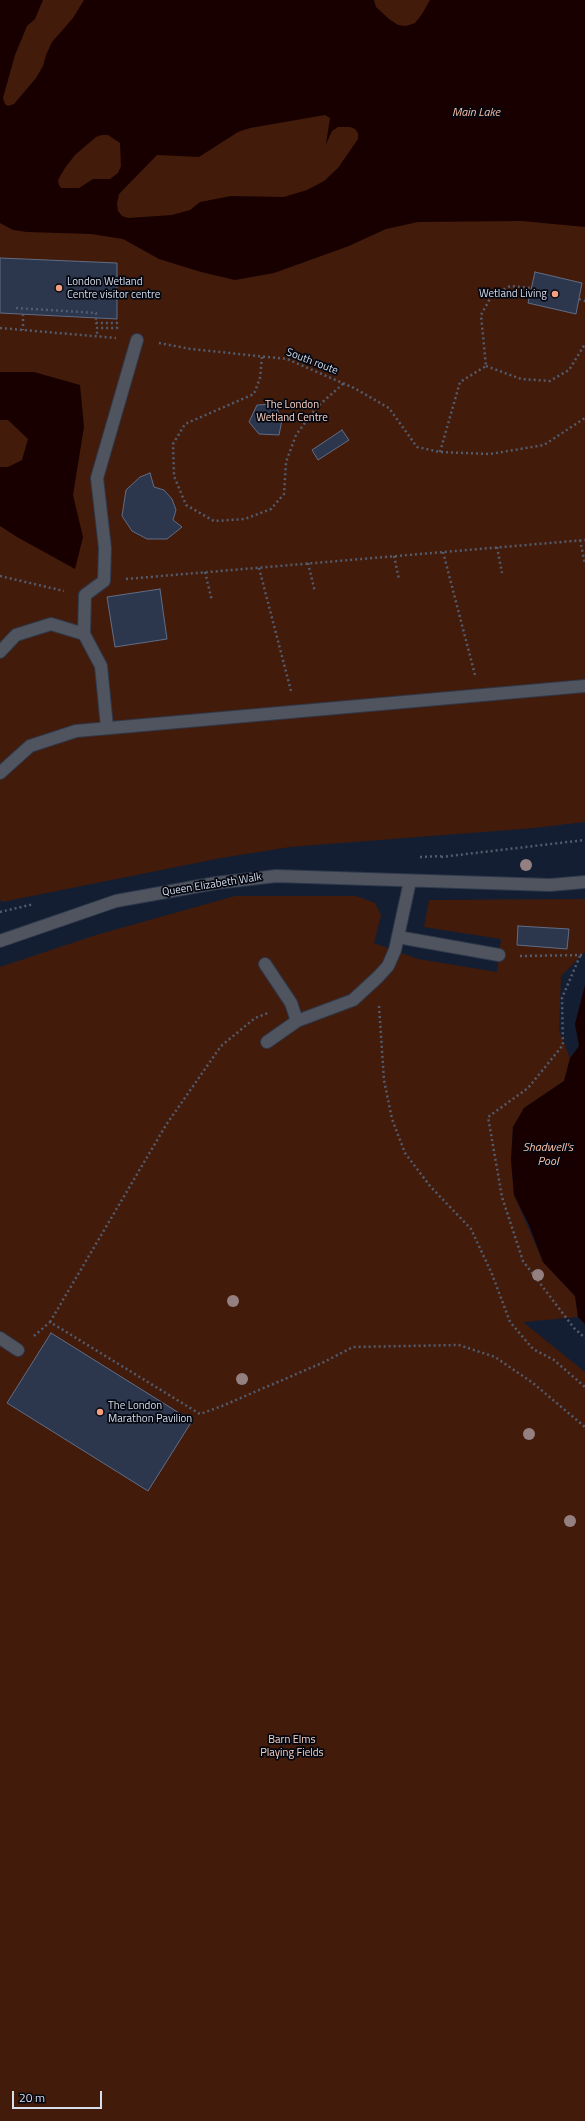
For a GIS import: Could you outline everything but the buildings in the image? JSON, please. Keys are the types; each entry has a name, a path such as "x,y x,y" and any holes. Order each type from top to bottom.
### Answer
{"street":[{"path":"107,727 101,666 84,634 85,595 104,581 105,548 97,478 137,340"},
{"path":"0,652 16,635 51,624 84,634"},
{"path":"0,773 30,746 76,731 107,727 585,686"},
{"name":"Queen Elizabeth Walk","path":"0,941 116,901 216,883 276,876 550,885 585,882"},
{"path":"267,1042 297,1021 353,1000 388,966 398,937 410,881"},
{"path":"398,937 499,956"},
{"path":"266,964 291,1002 297,1021"},
{"path":"0,1338 18,1350"}],"path":[{"path":"486,366 482,315 491,298 510,286 531,288"},
{"path":"579,299 585,302"},
{"path":"16,308 96,313 96,323 117,323 118,328 97,328 97,336"},
{"path":"23,314 23,330"},
{"name":"South route","path":"0,328 137,340 192,349 287,359 344,383 389,408 417,447 440,452 490,454 544,445 585,418"},
{"path":"486,366 521,378 550,381 570,370 585,344"},
{"path":"262,356 260,378 254,394 184,424 173,444 174,476 186,505 214,521 245,518 272,509 284,494 286,462 296,435 317,407 344,383"},
{"path":"440,452 460,382 486,366"},
{"path":"580,540 585,564"},
{"path":"104,581 585,540"},
{"path":"497,547 502,573"},
{"path":"443,552 476,677 478,696"},
{"path":"394,556 399,579"},
{"path":"308,563 315,592"},
{"path":"259,568 291,693 293,711"},
{"path":"205,572 212,601"},
{"path":"0,576 85,595"},
{"path":"431,881 441,856 585,840"},
{"path":"499,956 585,955"},
{"path":"580,956 562,998 563,1045 528,1088 488,1117 502,1197 523,1261 574,1328 585,1338"},
{"path":"374,981 378,992 384,1080 392,1119 405,1153 430,1186 471,1229 492,1274 510,1322 533,1349 554,1360 585,1387"},
{"path":"18,1350 50,1322 166,1125 221,1046 256,1018 291,1002"},
{"path":"50,1322 200,1414 303,1372 353,1347 459,1345 495,1357 533,1383 585,1427"}],"green space":[{"name":"The London Wetland Centre","path":"0,0 585,0 585,822 534,828 290,847 221,858 2,902 0,899"},
{"name":"Barn Elms Playing Fields","path":"235,896 356,896 375,903 381,915 374,943 418,959 497,972 501,939 424,927 429,900 585,899 585,952 561,976 559,1031 570,1058 564,1081 524,1108 513,1127 511,1160 514,1195 543,1262 575,1296 578,1317 523,1322 585,1372 585,2121 0,2121 0,967 96,935"}],"water":[{"name":"Main Lake","path":"0,0 43,0 35,19 27,26 15,55 3,98 5,104 8,106 14,104 36,78 43,66 52,42 73,18 84,0 374,0 376,7 389,19 398,25 406,26 415,23 430,0 585,0 585,227 522,221 418,222 386,229 349,246 274,273 235,280 201,272 159,259 123,239 91,234 27,232 13,230 0,223","holes":["325,115 330,118 326,144 332,131 338,127 350,127 355,129 358,133 358,139 338,168 324,181 307,190 284,197 231,196 200,202 190,210 172,215 128,218 122,216 118,211 117,204 119,194 157,155 199,157 238,132 250,128","108,135 120,143 121,166 118,173 110,179 93,179 79,188 61,188 58,180 75,155 96,137"]},
{"path":"0,372 34,372 80,385 84,427 73,495 83,537 75,569 0,526 0,467 8,467 22,460 28,439 8,420 0,420"},
{"name":"Shadwell's Pool","path":"585,985 585,1324 578,1317 575,1296 543,1262 529,1225 514,1195 511,1160 513,1127 524,1108 564,1081 570,1058 579,1046 575,1024"}],"place":[{"name":"London Wetland Centre visitor centre","path":"59,288"},
{"name":"Wetland Living","path":"555,294"},
{"name":"The London Marathon Pavilion","path":"100,1412"}]}
